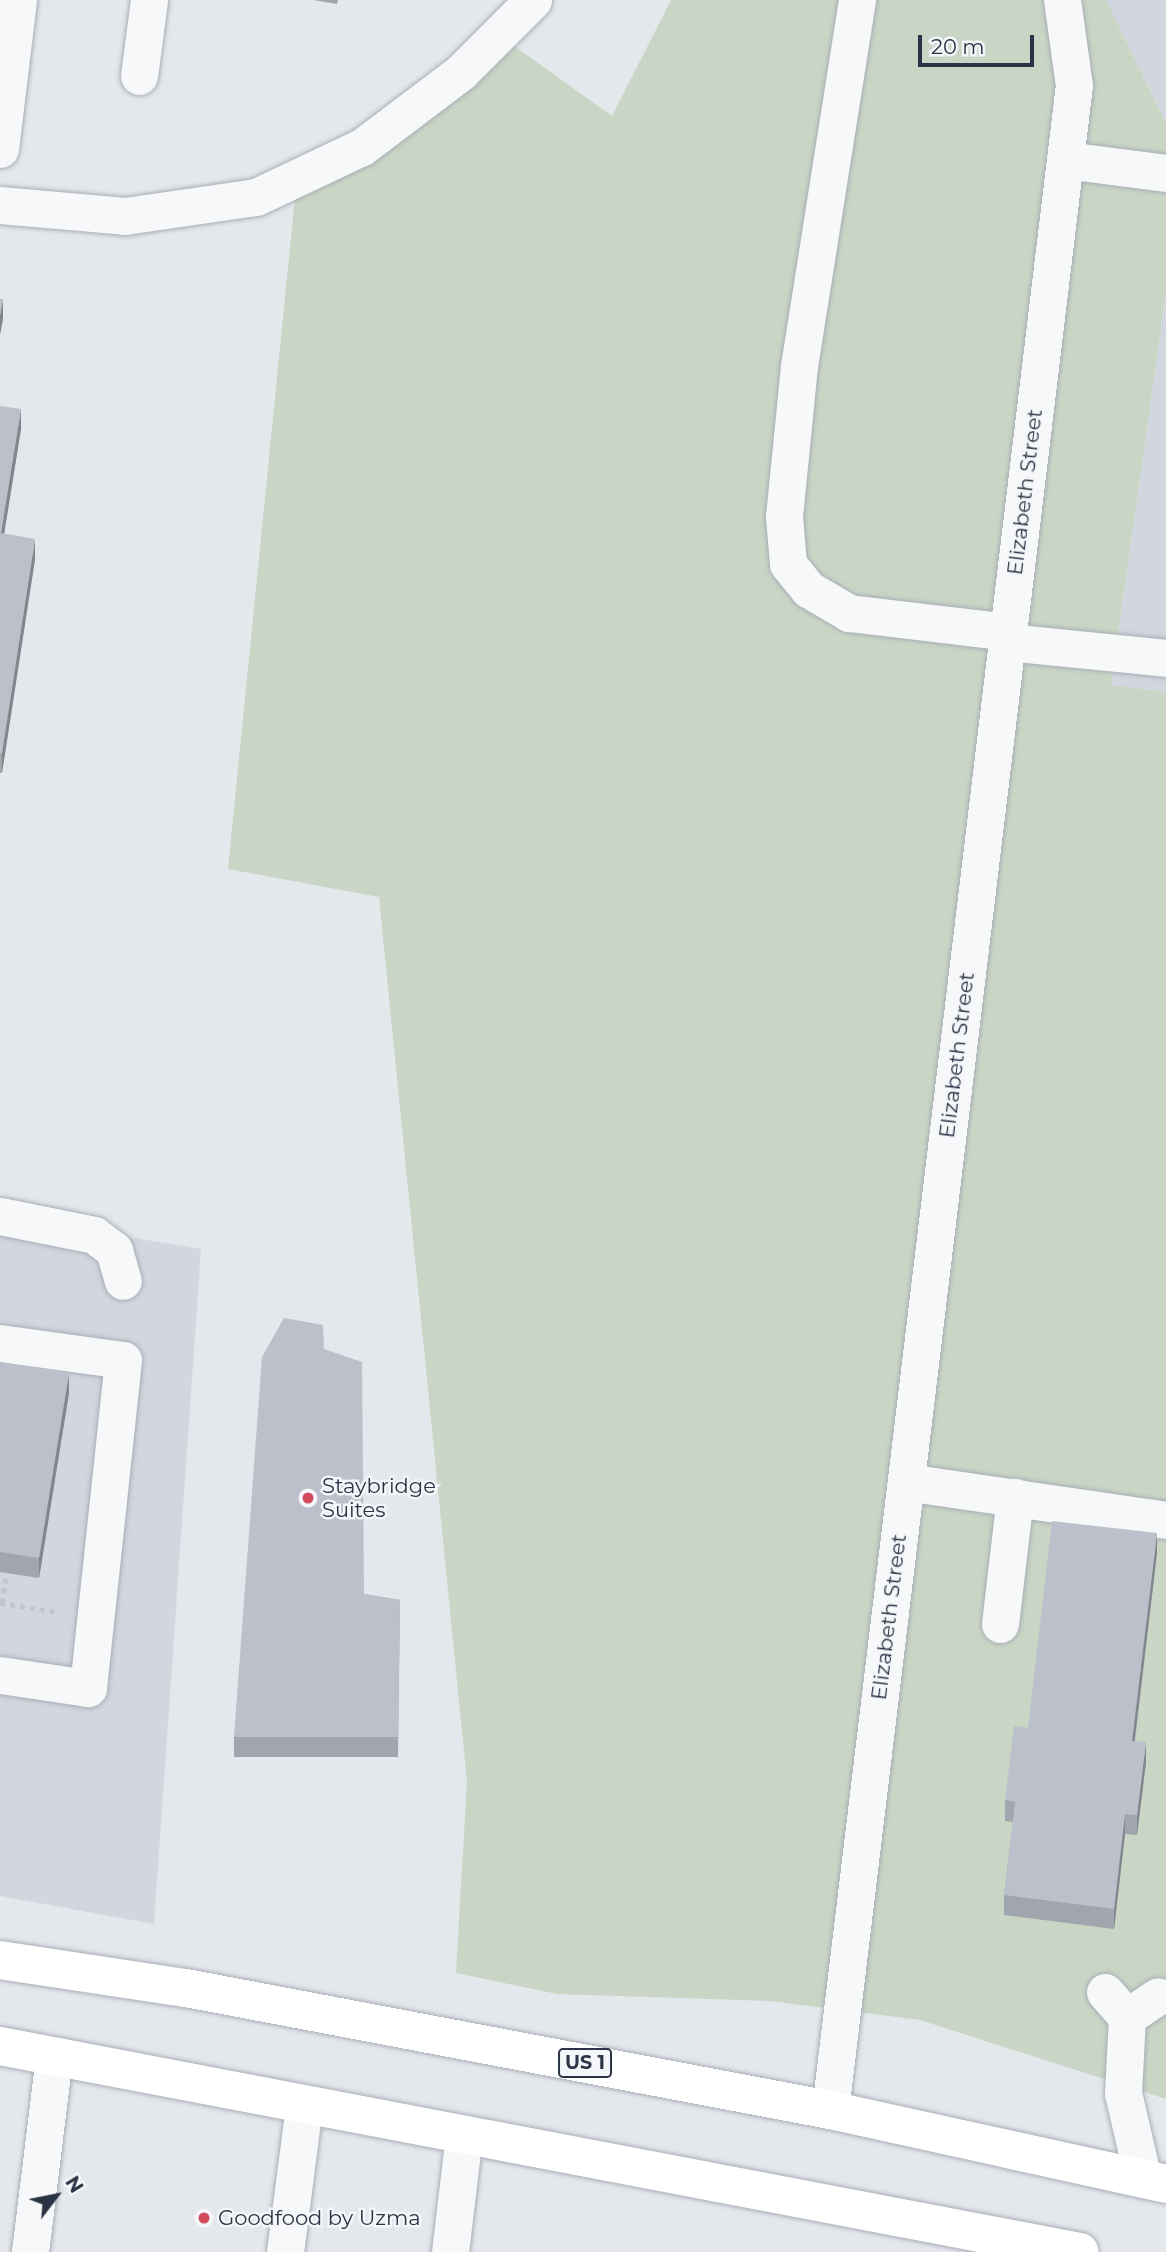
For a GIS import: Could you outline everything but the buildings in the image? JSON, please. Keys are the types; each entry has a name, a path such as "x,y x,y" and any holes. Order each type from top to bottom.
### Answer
{"highway":[{"name":"US 1","path":"0,1960 186,1988 830,2110 1155,2181"},
{"path":"0,2046 464,2135 942,2237 1080,2252"}],"street":[{"path":"0,149 19,0"},
{"path":"139,76 149,0"},
{"path":"0,205 125,216 256,197 362,147 461,72 533,0"},
{"path":"857,0 799,366 784,516 788,564 808,589 849,613 1166,658"},
{"name":"Elizabeth Street","path":"830,2110 1066,160 1074,86 1062,0"},
{"path":"1066,160 1166,173"},
{"path":"0,1216 94,1235 114,1250 123,1281"},
{"path":"0,1343 123,1360 88,1688 0,1675"},
{"path":"906,1482 1166,1520"},
{"path":"1000,1624 1016,1497"},
{"path":"1155,2181 1124,2093 1116,2004 1158,1996"},
{"path":"30,2252 54,2057"},
{"path":"285,2252 304,2105"},
{"path":"450,2252 464,2135"}],"path":[{"path":"6,1573 1,1603 58,1612"}],"shaded area":[{"path":"1106,0 1166,0 1166,123"},
{"path":"1166,293 1166,692 1111,685"},
{"path":"0,1216 201,1249 154,1924 0,1896"}],"green space":[{"path":"671,0 1106,0 1166,123 1166,293 1111,685 1166,692 1166,2099 920,2020 770,2001 557,1994 456,1973 467,1781 379,897 228,869 295,197 513,45 612,116"}],"place":[{"name":"Staybridge Suites","path":"308,1498"},
{"name":"Goodfood by Uzma","path":"204,2218"}]}
